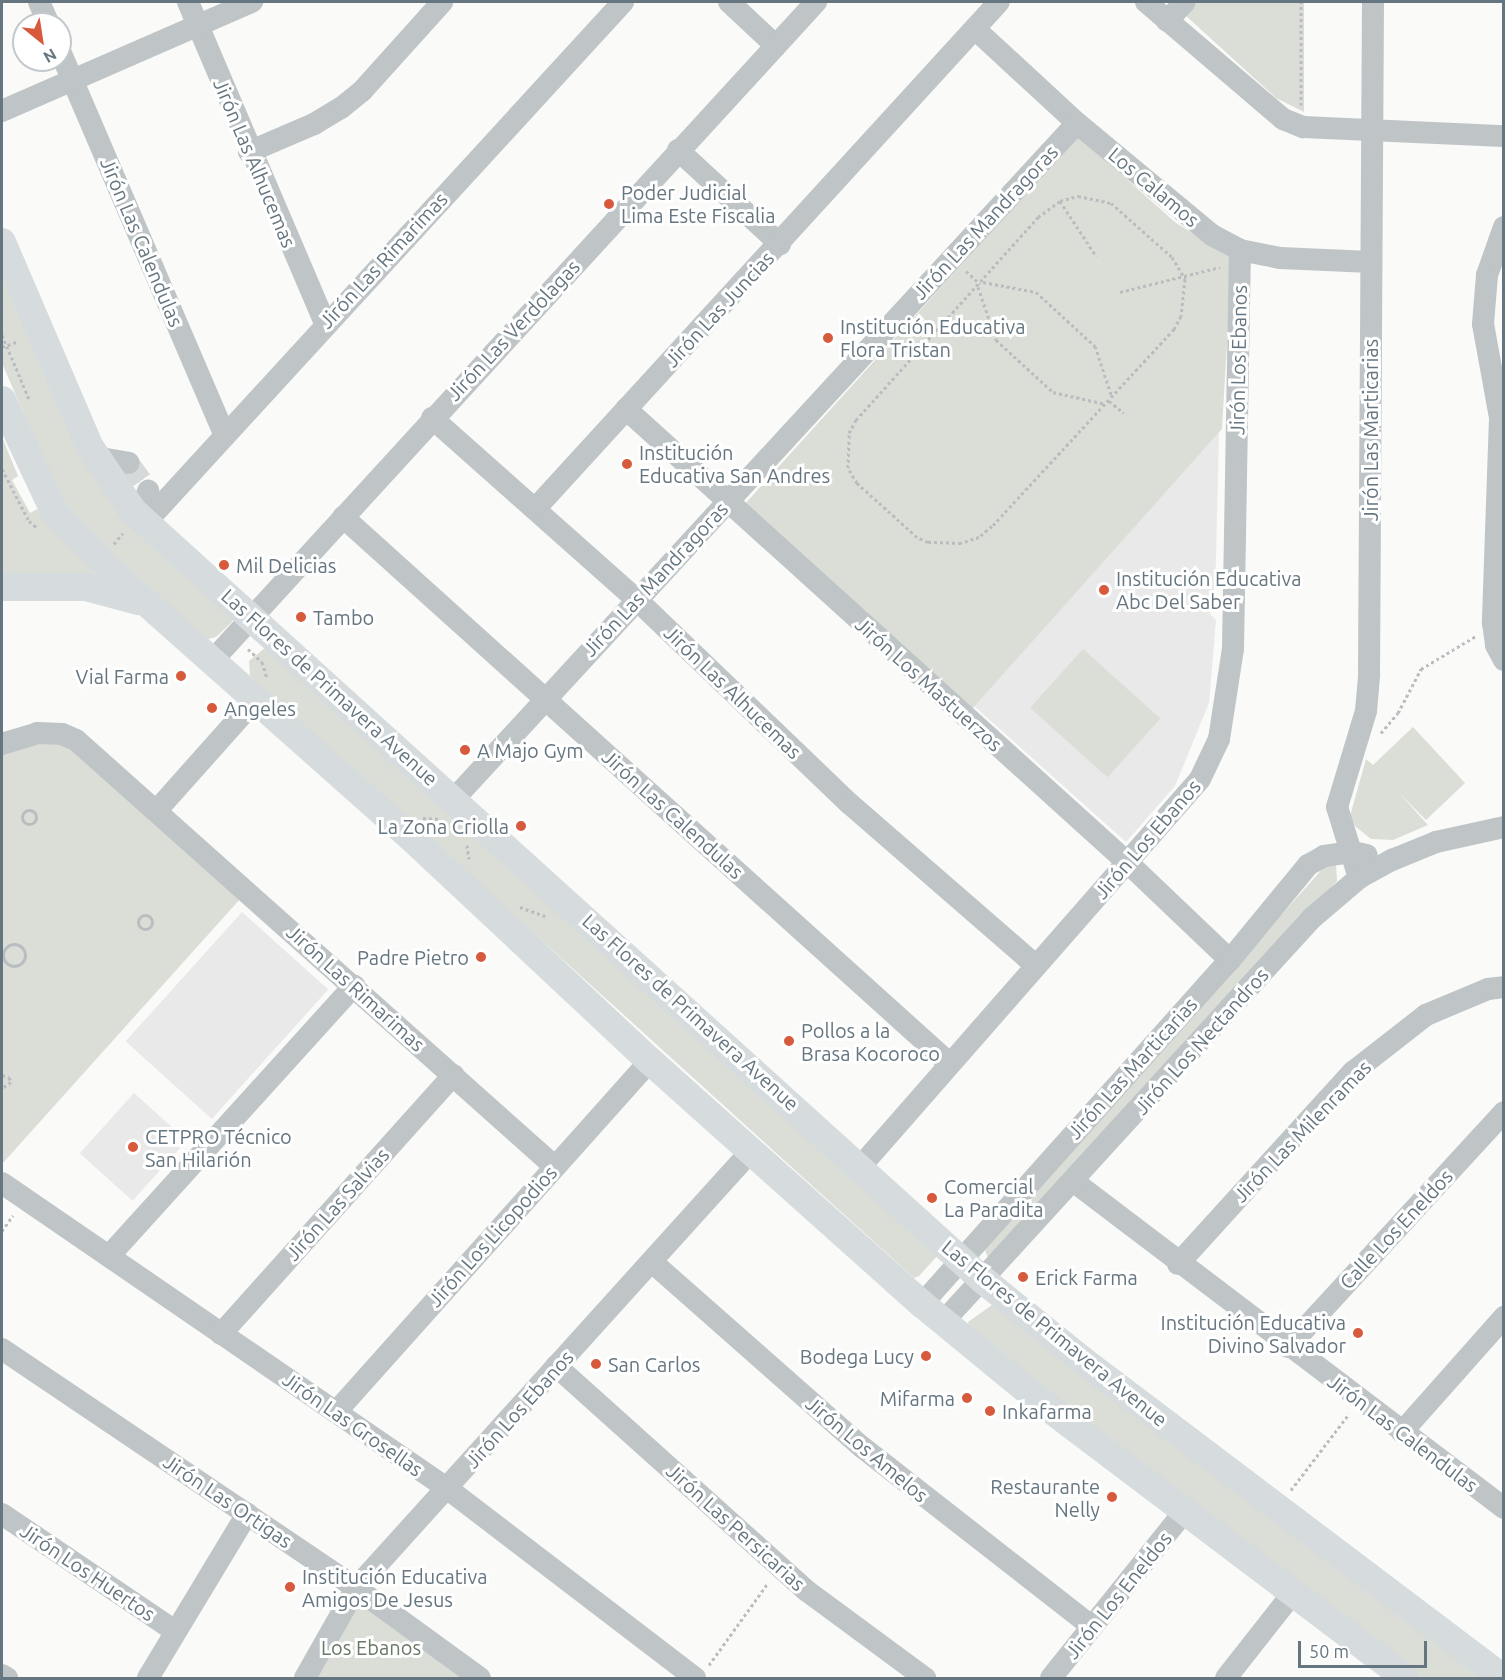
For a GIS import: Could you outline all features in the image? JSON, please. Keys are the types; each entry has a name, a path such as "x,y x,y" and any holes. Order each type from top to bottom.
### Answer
{"main road":[{"name":"Las Flores de Primavera Avenue","path":"2,242 95,457 118,494 147,505 252,617 861,1166 983,1280 1082,1360 1503,1678"},
{"path":"15,400 55,513 111,548 151,606 256,699 650,1061 943,1322 1185,1511 1405,1678"},
{"path":"2,587 86,587 151,606"}],"street":[{"name":"Jirón Las Alhucemas","path":"188,2 249,152 325,323"},
{"path":"2,111 252,2"},
{"path":"249,152 314,124 341,108 362,91 442,2"},
{"name":"Jirón Las Rimarimas","path":"147,505 224,434 623,2"},
{"path":"729,2 776,46"},
{"name":"Jirón Las Verdolagas","path":"213,660 432,418 816,2"},
{"name":"Jirón Las Juncias","path":"535,509 780,244 999,2"},
{"path":"1146,2 1283,119 1323,130 1503,136"},
{"path":"1167,21 1185,2"},
{"name":"Jirón Las Marticarias","path":"1359,878 1353,852 1337,807 1366,711 1368,675 1370,130 1373,2"},
{"name":"Los Calamos","path":"975,29 1077,123 1179,211 1240,250 1310,262 1371,262"},
{"name":"Jirón Las Calendulas","path":"69,72 224,434"},
{"name":"Jirón Las Mandragoras","path":"454,798 1077,123"},
{"path":"678,150 780,244"},
{"path":"1503,227 1487,275 1484,324 1500,418 1493,623 1496,645 1503,660"},
{"name":"Jirón Los Ebanos","path":"861,1166 1200,779 1220,739 1228,701 1233,649 1240,250"},
{"name":"Jirón Los Mastuerzos","path":"626,409 1128,863 1230,960"},
{"name":"Jirón Las Alhucemas","path":"432,418 636,599 850,804 1035,965"},
{"path":"95,457 128,463"},
{"name":"Jirón Las Calendulas","path":"343,517 949,1063"},
{"path":"158,809 256,699"},
{"name":"Jirón Las Rimarimas","path":"2,744 32,733 62,734 93,753 554,1166"},
{"name":"Jirón Los Nectandros","path":"943,1322 1312,918 1359,878 1392,860 1436,842 1503,827"},
{"name":"Jirón Las Marticarias","path":"922,1304 1230,960 1308,865 1324,856 1353,852 1392,860"},
{"path":"109,1256 354,986"},
{"name":"Jirón Las Milenramas","path":"1178,1264 1353,1072 1426,1015 1488,989 1503,987"},
{"name":"Jirón Los Licopodios","path":"336,1412 650,1061"},
{"name":"Jirón Las Salvias","path":"221,1334 453,1075"},
{"name":"Calle Los Eneldos","path":"1288,1347 1503,1112"},
{"name":"Jirón Los Ebanos","path":"305,1678 356,1588 751,1151"},
{"name":"Jirón Las Calendulas","path":"1074,1181 1178,1264 1503,1508"},
{"name":"Jirón Las Grosellas","path":"2,1184 447,1489 700,1674"},
{"name":"Jirón Los Amelos","path":"652,1262 862,1447 1091,1626"},
{"path":"1402,1432 1500,1328"},
{"name":"Jirón Las Ortigas","path":"2,1349 356,1588 480,1678"},
{"name":"Jirón Las Persicarias","path":"556,1366 780,1567 925,1678"},
{"name":"Jirón Los Eneldos","path":"1051,1678 1185,1511"},
{"name":"Jirón Los Huertos","path":"2,1514 175,1631"},
{"path":"148,1678 247,1514"},
{"path":"1226,1678 1293,1593"},
{"path":"2,1675 7,1678"}],"path":[{"path":"1301,2 1301,109"},
{"path":"1078,196 1110,203 1172,257 1185,279 1184,302 1174,329 1109,401 979,537 945,546 928,542 870,497 848,468 846,450 856,420 1038,217 1060,201 1078,196"},
{"path":"1060,201 1096,256"},
{"path":"1120,292 1185,279 1223,266"},
{"path":"962,267 980,284 996,340 1053,392 1109,401 1124,413"},
{"path":"980,284 1036,292 1044,299 1095,346 1109,401"},
{"path":"2,335 15,400"},
{"path":"111,548 147,505"},
{"path":"1373,741 1398,713 1421,669 1478,635"},
{"path":"29,810 36,815 29,824 22,820 29,810"},
{"path":"143,915 152,921 147,929 138,924 143,915"},
{"path":"15,944 23,948 25,958 19,965 5,962 6,948 15,944"},
{"path":"2,1075 9,1077 11,1082 2,1088"},
{"path":"1277,1508 1360,1400"},
{"path":"700,1674 780,1567"}],"shaded area":[{"path":"1219,432 1215,599 1210,603 1210,614 1216,620 1209,703 1175,786 1126,842 974,706"},
{"path":"242,912 328,990 212,1119 126,1041"},
{"name":"CETPRO Técnico San Hilarión","path":"134,1093 187,1141 133,1201 80,1153"}],"green space":[{"path":"1197,2 1304,2 1304,112 1276,98 1185,15"},
{"path":"1078,136 1176,223 1232,257 1222,429 972,709 744,505"},
{"path":"2,264 82,452 233,614 232,622 216,637 208,639 94,539 58,494 2,363"},
{"path":"2,437 18,476 12,480 30,513 37,509 97,577 2,576"},
{"path":"266,647 938,1255 919,1276 914,1278 250,676 249,661"},
{"path":"1083,649 1160,719 1107,777 1030,708"},
{"path":"1413,727 1465,783 1426,820 1399,793 1428,825 1393,840 1371,839 1355,826 1350,816 1366,759 1373,765"},
{"path":"49,740 71,748 241,898 2,1164 2,755"},
{"path":"1336,864 1337,881 994,1258 988,1258 984,1247 1325,866"},
{"path":"995,1303 1485,1678 1421,1678 1054,1399 971,1333 968,1322"},
{"name":"Los Ebanos","path":"364,1602 468,1678 317,1678 356,1608"}],"tunnel":[{"path":"128,463 146,488"}],"place":[{"name":"Poder Judicial Lima Este Fiscalia","path":"609,204"},
{"name":"Institución Educativa Flora Tristan","path":"828,338"},
{"name":"Institución Educativa San Andres","path":"627,464"},
{"name":"Mil Delicias","path":"224,565"},
{"name":"Institución Educativa Abc Del Saber","path":"1104,590"},
{"name":"Tambo","path":"301,617"},
{"name":"Vial Farma","path":"181,676"},
{"name":"Angeles","path":"212,708"},
{"name":"A Majo Gym","path":"465,750"},
{"name":"La Zona Criolla","path":"521,826"},
{"name":"Padre Pietro","path":"481,957"},
{"name":"Pollos a la Brasa Kocoroco","path":"789,1041"},
{"name":"CETPRO Técnico San Hilarión","path":"133,1147"},
{"name":"Comercial La Paradita","path":"932,1198"},
{"name":"Erick Farma","path":"1023,1277"},
{"name":"Institución Educativa Divino Salvador","path":"1358,1333"},
{"name":"Bodega Lucy","path":"926,1356"},
{"name":"San Carlos","path":"596,1364"},
{"name":"Mifarma","path":"967,1398"},
{"name":"Inkafarma","path":"990,1411"},
{"name":"Restaurante Nelly","path":"1112,1497"},
{"name":"Institución Educativa Amigos De Jesus","path":"290,1587"}]}
